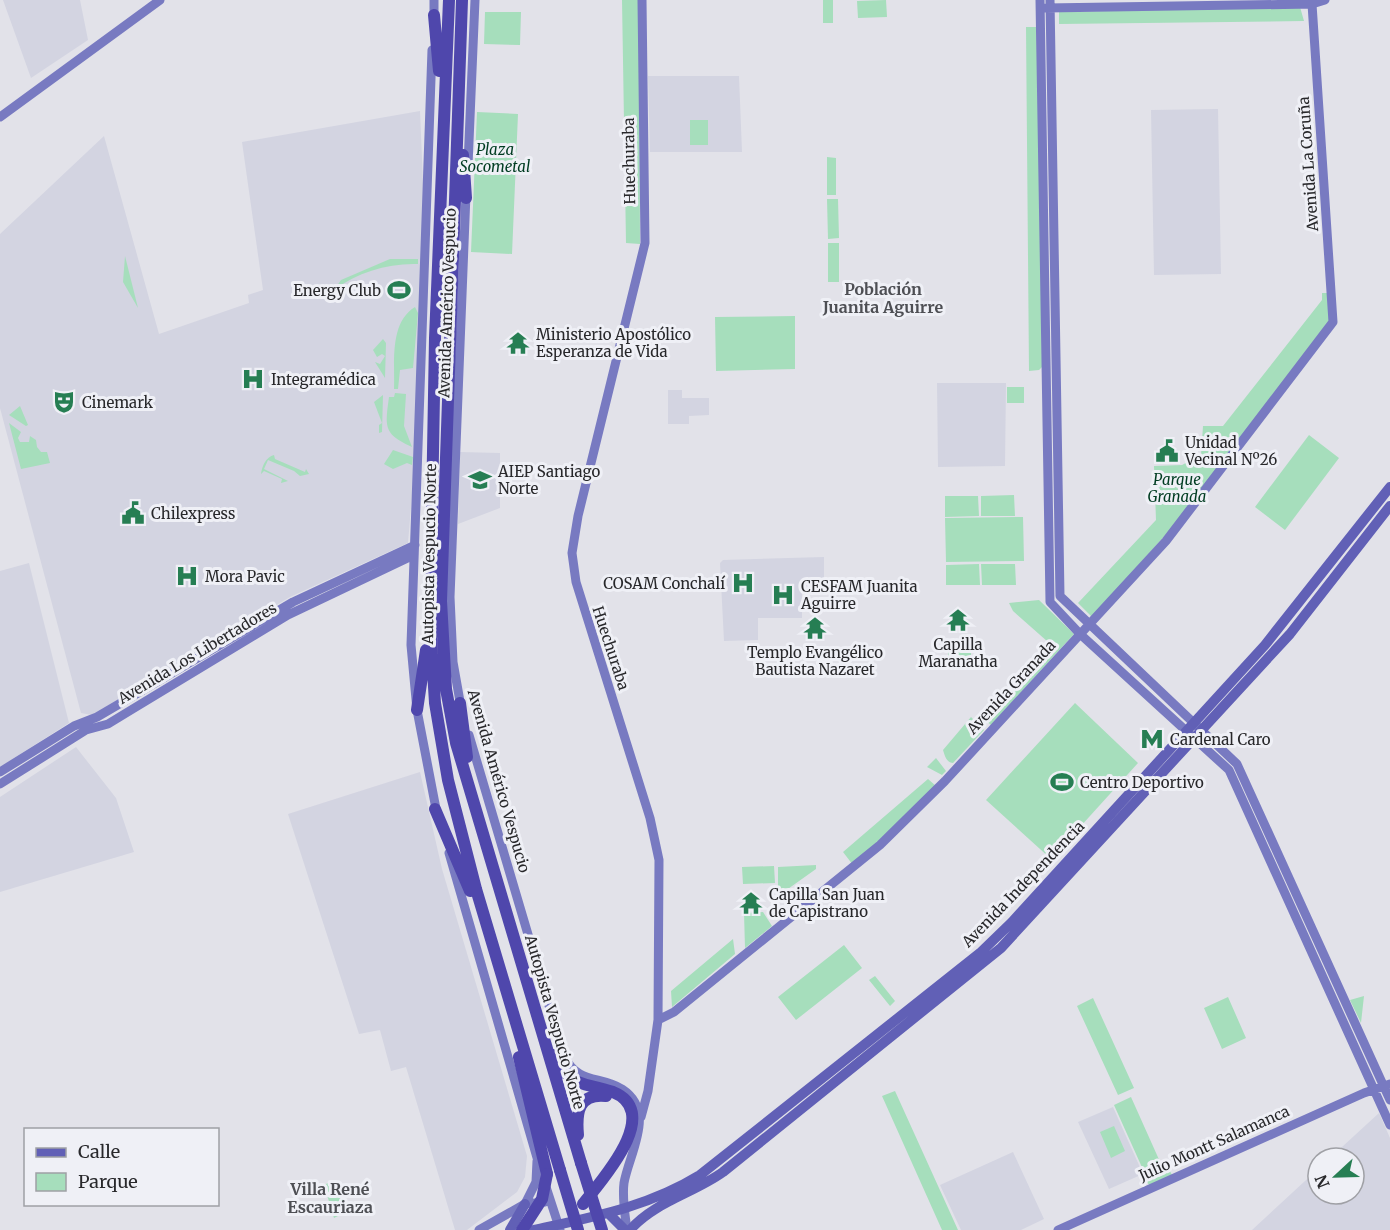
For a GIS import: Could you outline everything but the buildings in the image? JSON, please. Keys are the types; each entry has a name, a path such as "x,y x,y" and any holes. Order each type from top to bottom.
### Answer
{"highway":[{"name":"Autopista Vespucio Norte","path":"448,0 435,338 430,622 435,703 444,761 491,941 579,1230"},
{"name":"Autopista Vespucio Norte","path":"462,0 441,626 447,702 456,743 602,1230"},
{"path":"434,15 443,116"},
{"path":"458,94 466,198"},
{"path":"417,710 430,622"},
{"path":"459,704 470,785"},
{"path":"435,809 491,941"},
{"path":"513,1014 524,1085 547,1174 542,1199 522,1230"},
{"path":"541,1030 558,1062 571,1078 586,1087 615,1094 626,1103 631,1112 631,1128 624,1149 581,1202 608,1165 623,1135 625,1115 620,1104 613,1098 593,1095 580,1105 576,1118 581,1162"}],"main road":[{"path":"0,117 160,0"},
{"name":"Avenida Américo Vespucio","path":"434,0 411,645 417,710 435,809 559,1228"},
{"name":"Avenida Américo Vespucio","path":"475,0 450,597 453,662 459,704 564,1056 580,1075 614,1085 629,1095"},
{"name":"Huechuraba","path":"640,1120 648,1091 658,1020 659,872 655,837 581,602 572,553 578,516 645,243 642,0"},
{"path":"1325,0 1312,4 1040,4 1048,593 1053,606 1080,634 1139,687 1233,758 1241,771 1390,1100"},
{"path":"1050,4 1058,592 1062,600 1147,678 1195,730"},
{"name":"Avenida La Coruña","path":"1312,4 1333,322"},
{"name":"Avenida Granada","path":"658,1020 674,1012 891,836 1166,541 1333,322"},
{"name":"Avenida Independencia","path":"628,1230 650,1212 693,1191 723,1172 993,956 1195,730 1294,611 1390,487"},
{"name":"Avenida Independencia","path":"534,1230 559,1228 625,1210 672,1191 710,1169 980,953 1290,634 1390,506"},
{"name":"Avenida Los Libertadores","path":"0,772 74,726 97,717 293,602 415,550"},
{"name":"Avenida Los Libertadores","path":"0,784 86,729 108,723 288,615 415,550"},
{"path":"1139,687 1141,681 1147,678"},
{"path":"1383,1086 1390,1125"},
{"name":"Julio Montt Salamanca","path":"1058,1230 1383,1086"},
{"path":"629,1095 635,1096 648,1091"},
{"path":"628,1230 624,1184 640,1120 636,1106 629,1095"},
{"path":"510,1230 536,1182 537,1159"},
{"path":"479,1230 525,1204 540,1202 553,1208"},
{"path":"609,1214 628,1230"}],"shaded area":[{"path":"3,0 80,0 88,40 31,78"},
{"path":"648,76 739,76 742,152 650,152"},
{"path":"1218,109 1221,274 1154,275 1151,110"},
{"path":"420,111 425,231 416,448 408,543 290,597 92,715 81,713 0,408 0,234 104,136 159,334 249,303 248,295 263,290 242,142"},
{"path":"937,383 1006,383 1005,466 938,467"},
{"path":"668,390 682,390 682,398 709,398 709,415 689,416 689,424 668,424"},
{"name":"AIEP Santiago Norte","path":"460,452 500,453 500,508 458,524"},
{"path":"824,557 824,585 802,586 802,618 758,618 758,640 724,641 720,563 723,560"},
{"path":"29,563 69,723 0,767 0,571"},
{"path":"76,747 116,798 134,852 0,892 0,797"},
{"path":"420,772 442,869 527,1156 525,1177 517,1192 467,1230 455,1230 406,1067 391,1071 380,1030 359,1034 288,814"},
{"path":"1113,1107 1143,1174 1109,1189 1078,1122"},
{"path":"1379,1113 1390,1138 1390,1230 1252,1230 1306,1180 1306,1206 1366,1206 1366,1146 1343,1146"},
{"path":"1013,1152 1044,1219 1021,1230 961,1230 940,1185"}],"green space":[{"path":"622,0 639,0 640,244 626,243"},
{"path":"823,0 833,0 833,23 823,23"},
{"path":"886,0 887,17 858,18 857,1"},
{"path":"1300,7 1304,21 1059,24 1059,12"},
{"path":"485,12 521,12 520,45 484,44"},
{"path":"1026,27 1038,27 1042,367 1039,370 1029,371"},
{"name":"Plaza Socometal","path":"477,112 518,114 512,254 471,252"},
{"path":"690,120 708,120 708,145 690,145"},
{"path":"827,157 836,158 836,195 827,195"},
{"path":"827,199 838,199 839,238 828,239"},
{"path":"828,243 839,243 839,282 828,282"},
{"path":"125,256 138,308 123,282"},
{"path":"390,259 418,259 418,264 396,265 374,270 353,278 334,290 341,280"},
{"name":"Parque Granada","path":"1322,293 1327,293 1330,321 1187,511 1092,617 1078,603 1156,520 1154,466 1182,465 1201,455 1203,426 1223,426 1322,300"},
{"path":"415,307 418,313 413,368 400,370 398,389 394,389 394,355 397,333 407,314"},
{"path":"795,316 795,369 716,371 715,317"},
{"path":"383,339 386,343 385,378 375,362 380,364 385,356 382,354 377,357 373,350"},
{"path":"1007,387 1024,387 1024,403 1007,403"},
{"path":"395,393 406,394 404,426 412,447 396,438 388,428 389,397 394,397"},
{"path":"383,395 382,432 379,433 379,425 382,423 374,402"},
{"path":"20,406 28,425 26,426 9,415"},
{"path":"9,423 21,432 18,438 20,442 29,442 30,436 36,440 41,452 47,452 50,463 21,469"},
{"path":"1309,435 1339,458 1285,530 1255,507"},
{"path":"393,450 413,457 412,465 407,463 393,469 384,464"},
{"path":"274,455 275,459 305,472 306,469 309,474 300,476 268,460 264,469 288,481 281,483 282,479 264,471 261,474 265,462"},
{"path":"1014,495 1015,516 981,516 981,496"},
{"path":"945,496 978,496 979,516 945,517"},
{"path":"1023,517 1024,561 946,562 945,518"},
{"path":"979,564 980,585 946,585 946,565"},
{"path":"981,564 1015,564 1016,585 982,585"},
{"path":"1039,600 1074,634 991,725 982,717 1048,642 1013,611 1009,603"},
{"path":"971,650 971,663 948,664 948,651"},
{"name":"Centro Deportivo","path":"1075,703 1138,763 1051,859 986,800"},
{"path":"971,717 984,730 953,763 946,758 943,750"},
{"path":"936,758 946,771 942,775 927,767"},
{"path":"928,779 936,786 853,865 843,852"},
{"path":"816,865 816,869 778,896 778,867"},
{"path":"774,866 775,883 743,884 742,867"},
{"path":"763,912 772,926 745,948 744,913"},
{"path":"733,939 735,954 672,1007 671,991"},
{"path":"844,945 862,968 796,1020 778,997"},
{"path":"875,976 895,1001 890,1006 869,980"},
{"path":"1364,996 1361,1023 1350,1000"},
{"path":"1228,997 1246,1038 1222,1049 1204,1008"},
{"path":"1093,998 1134,1088 1118,1095 1077,1006"},
{"path":"895,1091 958,1230 942,1230 882,1096"},
{"path":"1131,1097 1161,1164 1166,1163 1172,1175 1150,1186 1142,1176 1145,1174 1114,1105"},
{"path":"1114,1126 1125,1151 1111,1158 1100,1132"},
{"path":"334,1180 348,1211 334,1218 324,1185"}],"place":[{"name":"Energy Club","path":"399,290"},
{"name":"Ministerio Apostólico Esperanza de Vida","path":"518,343"},
{"name":"Integramédica","path":"253,379"},
{"name":"Cinemark","path":"64,402"},
{"name":"Unidad Vecinal Nº26","path":"1167,451"},
{"name":"AIEP Santiago Norte","path":"480,480"},
{"name":"Chilexpress","path":"133,513"},
{"name":"Mora Pavic","path":"187,576"},
{"name":"COSAM Conchalí","path":"743,583"},
{"name":"CESFAM Juanita Aguirre","path":"783,595"},
{"name":"Capilla Maranatha","path":"958,620"},
{"name":"Templo Evangélico Bautista Nazaret","path":"815,628"},
{"name":"Cardenal Caro","path":"1152,739"},
{"name":"Centro Deportivo","path":"1062,782"},
{"name":"Capilla San Juan de Capistrano","path":"751,903"}],"district":[{"name":"Población Juanita Aguirre","path":"883,298"},
{"name":"Villa René Escauriaza","path":"330,1198"}]}
